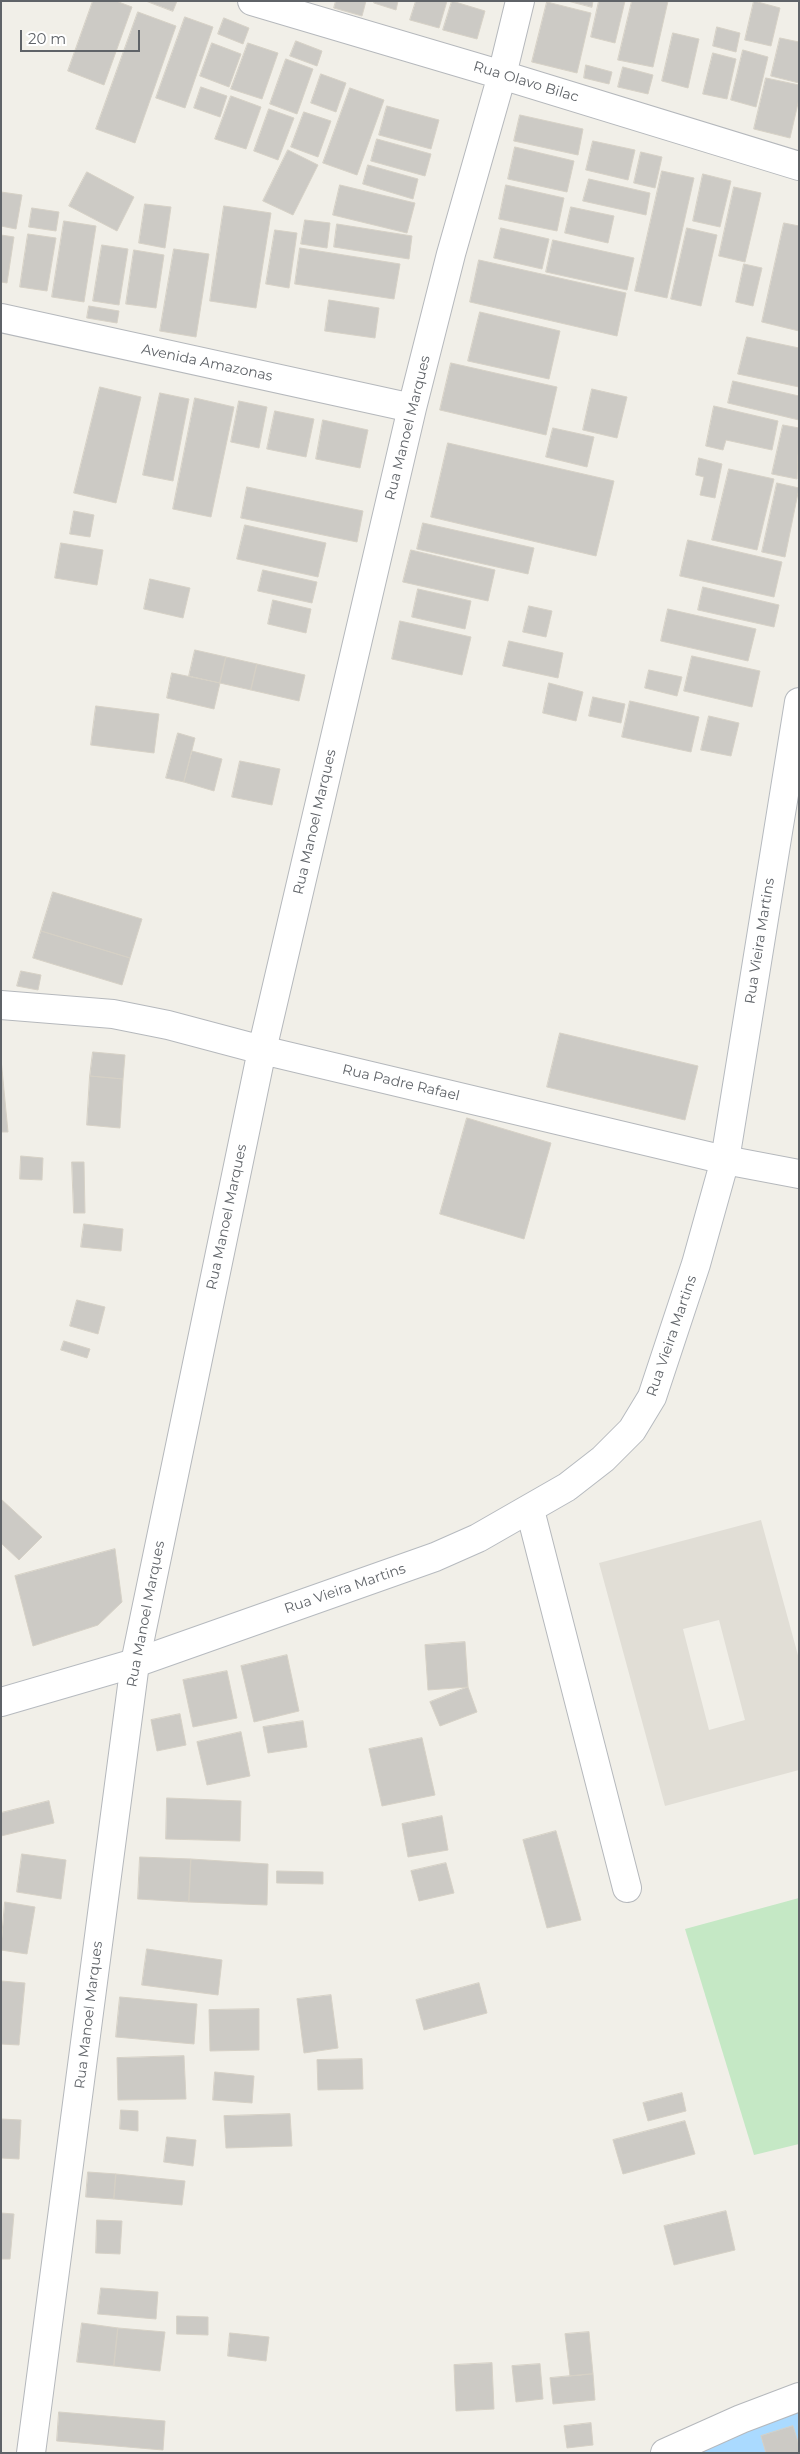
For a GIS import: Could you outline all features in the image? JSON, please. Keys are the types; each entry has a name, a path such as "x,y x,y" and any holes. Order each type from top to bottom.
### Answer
{"street":[{"name":"Rua Olavo Bilac","path":"252,1 799,166"},
{"name":"Rua Manoel Marques","path":"32,2453 135,1663 262,1050 412,408 451,254 502,75 520,1"},
{"name":"Avenida Amazonas","path":"1,318 412,408"},
{"name":"Rua Vieira Martins","path":"1,1702 135,1663 435,1557 478,1538 567,1488 603,1459 632,1430 652,1397 696,1264 725,1160 799,702"},
{"name":"Rua Padre Rafael","path":"1,1005 114,1014 168,1025 262,1050 725,1160 799,1174"},
{"path":"530,1510 627,1888"},
{"path":"665,2453 741,2419 799,2397"}],"shaded area":[{"path":"761,1520 799,1659 799,1770 665,1806 599,1563","holes":["719,1620 745,1720 709,1730 683,1629"]}],"green space":[{"path":"799,1898 799,2144 754,2155 685,1929"}],"water":[{"path":"799,2383 799,2453 686,2453 729,2411"}],"building":[{"path":"93,1 116,1 132,7 104,85 68,71"},
{"path":"146,1 177,1 173,11"},
{"path":"336,1 366,1 362,16 334,8"},
{"path":"375,1 398,1 396,10 374,3"},
{"path":"416,1 447,1 439,28 410,20"},
{"path":"452,1 485,11 477,39 443,30"},
{"path":"568,1 593,1 592,7"},
{"path":"599,1 625,1 615,43 591,37"},
{"path":"632,1 668,1 653,67 618,60"},
{"path":"754,1 780,8 771,46 745,40"},
{"path":"547,2 591,13 577,73 532,62"},
{"path":"138,12 176,26 135,143 96,129"},
{"path":"185,17 213,27 185,108 156,98"},
{"path":"224,18 249,28 243,44 218,34"},
{"path":"717,27 740,33 736,52 713,46"},
{"path":"673,33 699,39 688,88 662,81"},
{"path":"780,38 799,42 799,83 771,76"},
{"path":"296,41 322,51 317,66 290,56"},
{"path":"212,43 241,54 229,87 200,76"},
{"path":"248,43 278,53 262,99 231,89"},
{"path":"743,50 768,57 756,107 731,100"},
{"path":"713,53 736,59 727,99 703,94"},
{"path":"286,59 313,69 297,114 270,104"},
{"path":"586,65 612,72 609,84 584,78"},
{"path":"623,67 653,75 648,94 618,87"},
{"path":"321,74 346,83 336,112 311,103"},
{"path":"766,78 799,85 799,99 790,138 754,129"},
{"path":"201,87 227,96 220,117 194,108"},
{"path":"350,88 384,100 357,175 323,163"},
{"path":"231,96 261,107 246,149 215,139"},
{"path":"387,106 439,120 431,149 379,135"},
{"path":"269,109 294,118 278,160 254,151"},
{"path":"304,112 331,121 318,157 291,147"},
{"path":"520,115 583,129 578,155 514,141"},
{"path":"377,139 431,154 425,176 371,161"},
{"path":"593,141 635,150 628,180 586,170"},
{"path":"515,147 574,161 567,192 508,179"},
{"path":"288,150 318,165 293,215 263,201"},
{"path":"641,152 662,157 655,188 634,183"},
{"path":"368,165 418,179 413,199 363,184"},
{"path":"662,171 694,178 667,298 635,291"},
{"path":"87,172 134,197 117,231 69,206"},
{"path":"703,174 731,181 720,227 693,221"},
{"path":"589,179 650,193 646,215 583,201"},
{"path":"340,185 415,203 407,233 333,215"},
{"path":"506,185 564,198 557,231 499,219"},
{"path":"734,187 761,193 745,262 719,256"},
{"path":"1,192 22,195 16,229 1,226"},
{"path":"145,204 171,207 165,248 139,243"},
{"path":"224,206 271,213 256,308 210,301"},
{"path":"571,207 614,216 608,243 565,233"},
{"path":"32,208 59,212 56,231 29,227"},
{"path":"305,220 330,223 327,248 301,244"},
{"path":"64,221 96,226 84,302 52,297"},
{"path":"784,223 799,226 799,331 762,322"},
{"path":"337,224 412,236 409,259 334,247"},
{"path":"501,228 549,239 542,269 494,258"},
{"path":"687,228 717,235 701,306 671,299"},
{"path":"275,230 297,233 289,288 266,284"},
{"path":"28,234 56,238 47,291 20,287"},
{"path":"1,235 14,237 7,283 1,282"},
{"path":"553,240 634,258 627,290 546,272"},
{"path":"102,245 128,249 119,305 93,301"},
{"path":"300,248 400,264 394,299 295,284"},
{"path":"174,249 209,254 196,337 160,331"},
{"path":"134,250 164,255 156,308 126,304"},
{"path":"479,260 626,293 617,336 470,302"},
{"path":"744,264 762,268 753,306 736,302"},
{"path":"329,300 379,308 375,338 325,331"},
{"path":"89,306 119,311 117,323 87,318"},
{"path":"480,312 560,331 549,379 468,361"},
{"path":"747,337 799,348 799,387 738,374"},
{"path":"451,363 557,387 546,435 440,410"},
{"path":"733,381 799,396 799,420 728,403"},
{"path":"100,387 141,397 116,503 74,493"},
{"path":"592,389 627,397 617,438 583,430"},
{"path":"160,393 189,399 173,481 143,475"},
{"path":"195,398 234,407 211,517 173,509"},
{"path":"239,401 267,407 259,448 231,442"},
{"path":"714,406 778,421 772,450 726,440 723,450 706,446"},
{"path":"275,411 314,419 306,457 267,449"},
{"path":"323,420 368,430 360,468 316,459"},
{"path":"783,425 799,428 797,479 772,474"},
{"path":"553,428 594,437 587,467 546,457"},
{"path":"448,443 614,481 596,556 431,517"},
{"path":"699,458 722,464 715,498 700,495 704,477 696,475"},
{"path":"729,469 774,479 757,550 712,540"},
{"path":"777,483 799,488 785,557 762,552"},
{"path":"247,487 363,511 357,542 241,518"},
{"path":"74,511 94,515 90,537 70,534"},
{"path":"423,523 534,548 528,574 417,549"},
{"path":"245,525 326,543 318,577 237,559"},
{"path":"688,540 782,562 774,597 680,576"},
{"path":"61,543 103,550 97,585 55,578"},
{"path":"411,550 495,570 488,601 403,582"},
{"path":"263,570 317,582 312,603 258,591"},
{"path":"150,579 190,588 183,618 144,609"},
{"path":"703,587 779,605 774,627 698,610"},
{"path":"418,589 471,601 465,629 412,617"},
{"path":"273,600 311,609 306,633 268,624"},
{"path":"529,606 552,611 546,637 523,632"},
{"path":"668,609 756,629 748,661 661,641"},
{"path":"400,621 471,637 462,675 392,659"},
{"path":"509,641 563,653 558,678 503,666"},
{"path":"195,650 226,657 220,683 189,676"},
{"path":"692,656 760,671 752,707 684,691"},
{"path":"226,657 257,664 251,690 220,683"},
{"path":"257,664 305,675 299,701 251,690"},
{"path":"649,670 682,677 677,696 645,688"},
{"path":"172,673 220,683 214,709 167,698"},
{"path":"549,683 583,692 576,721 543,713"},
{"path":"593,697 625,704 621,723 589,716"},
{"path":"630,701 699,717 691,752 622,737"},
{"path":"96,706 159,714 154,753 91,745"},
{"path":"709,716 739,723 731,756 701,750"},
{"path":"178,733 195,738 184,782 166,778"},
{"path":"192,751 222,759 214,791 184,782"},
{"path":"240,761 280,769 272,805 232,797"},
{"path":"53,892 142,919 130,958 41,931"},
{"path":"41,931 130,958 122,985 33,958"},
{"path":"21,971 41,975 38,990 17,986"},
{"path":"560,1033 698,1066 685,1120 547,1087"},
{"path":"93,1052 125,1055 123,1079 90,1076"},
{"path":"1,1059 8,1132 1,1132"},
{"path":"90,1076 123,1079 120,1128 87,1125"},
{"path":"467,1118 551,1143 524,1239 440,1214"},
{"path":"21,1156 43,1158 42,1180 20,1179"},
{"path":"72,1162 84,1162 85,1213 74,1213"},
{"path":"84,1224 123,1229 121,1251 81,1247"},
{"path":"77,1300 105,1307 98,1334 70,1326"},
{"path":"64,1341 90,1349 87,1358 61,1350"},
{"path":"1,1499 42,1537 19,1560 1,1543"},
{"path":"115,1549 122,1602 98,1625 33,1646 15,1576"},
{"path":"465,1642 468,1687 428,1690 425,1645"},
{"path":"287,1655 299,1711 254,1722 241,1666"},
{"path":"227,1671 237,1718 193,1727 183,1680"},
{"path":"468,1687 477,1712 440,1726 430,1702"},
{"path":"180,1714 186,1745 157,1751 151,1720"},
{"path":"303,1721 307,1747 268,1753 263,1727"},
{"path":"241,1732 250,1776 207,1785 197,1742"},
{"path":"422,1738 435,1795 382,1806 369,1749"},
{"path":"167,1798 241,1801 240,1841 166,1839"},
{"path":"49,1801 54,1823 1,1836 1,1813"},
{"path":"442,1816 448,1850 408,1857 402,1824"},
{"path":"556,1831 581,1920 547,1928 523,1840"},
{"path":"22,1854 66,1860 61,1899 17,1892"},
{"path":"140,1857 191,1859 189,1902 138,1899"},
{"path":"191,1859 268,1864 267,1905 189,1902"},
{"path":"446,1863 454,1893 419,1901 411,1871"},
{"path":"277,1871 323,1872 323,1884 277,1883"},
{"path":"5,1902 35,1907 27,1954 1,1950"},
{"path":"147,1949 222,1960 218,1995 142,1985"},
{"path":"1,1981 25,1983 19,2045 1,2044"},
{"path":"479,1983 487,2013 424,2030 416,2000"},
{"path":"331,1995 338,2048 304,2053 297,1999"},
{"path":"120,1997 197,2004 194,2044 116,2037"},
{"path":"259,2009 259,2050 210,2051 209,2010"},
{"path":"184,2056 186,2099 118,2100 117,2058"},
{"path":"362,2059 363,2089 318,2090 317,2060"},
{"path":"215,2072 254,2076 252,2103 213,2100"},
{"path":"682,2093 686,2111 648,2121 643,2103"},
{"path":"121,2110 138,2111 138,2131 120,2129"},
{"path":"290,2114 292,2146 226,2148 224,2116"},
{"path":"1,2119 21,2120 19,2159 1,2158"},
{"path":"685,2121 695,2154 623,2174 613,2140"},
{"path":"167,2137 196,2140 193,2166 164,2162"},
{"path":"88,2172 116,2174 114,2199 86,2197"},
{"path":"116,2174 185,2181 182,2205 114,2199"},
{"path":"726,2211 735,2250 674,2265 664,2226"},
{"path":"1,2213 14,2214 10,2259 1,2259"},
{"path":"97,2220 122,2221 120,2254 96,2253"},
{"path":"101,2288 158,2292 156,2319 98,2314"},
{"path":"177,2316 208,2317 208,2335 177,2334"},
{"path":"82,2323 118,2328 114,2366 77,2362"},
{"path":"118,2328 165,2332 160,2371 114,2366"},
{"path":"589,2332 593,2374 570,2376 565,2334"},
{"path":"230,2333 269,2337 266,2361 228,2356"},
{"path":"492,2363 494,2409 456,2411 454,2365"},
{"path":"540,2364 543,2399 516,2402 512,2366"},
{"path":"593,2374 595,2400 553,2404 550,2378"},
{"path":"59,2412 165,2421 163,2450 57,2441"},
{"path":"591,2423 593,2445 567,2448 564,2426"},
{"path":"793,2426 799,2445 799,2453 766,2453 761,2436"}]}
